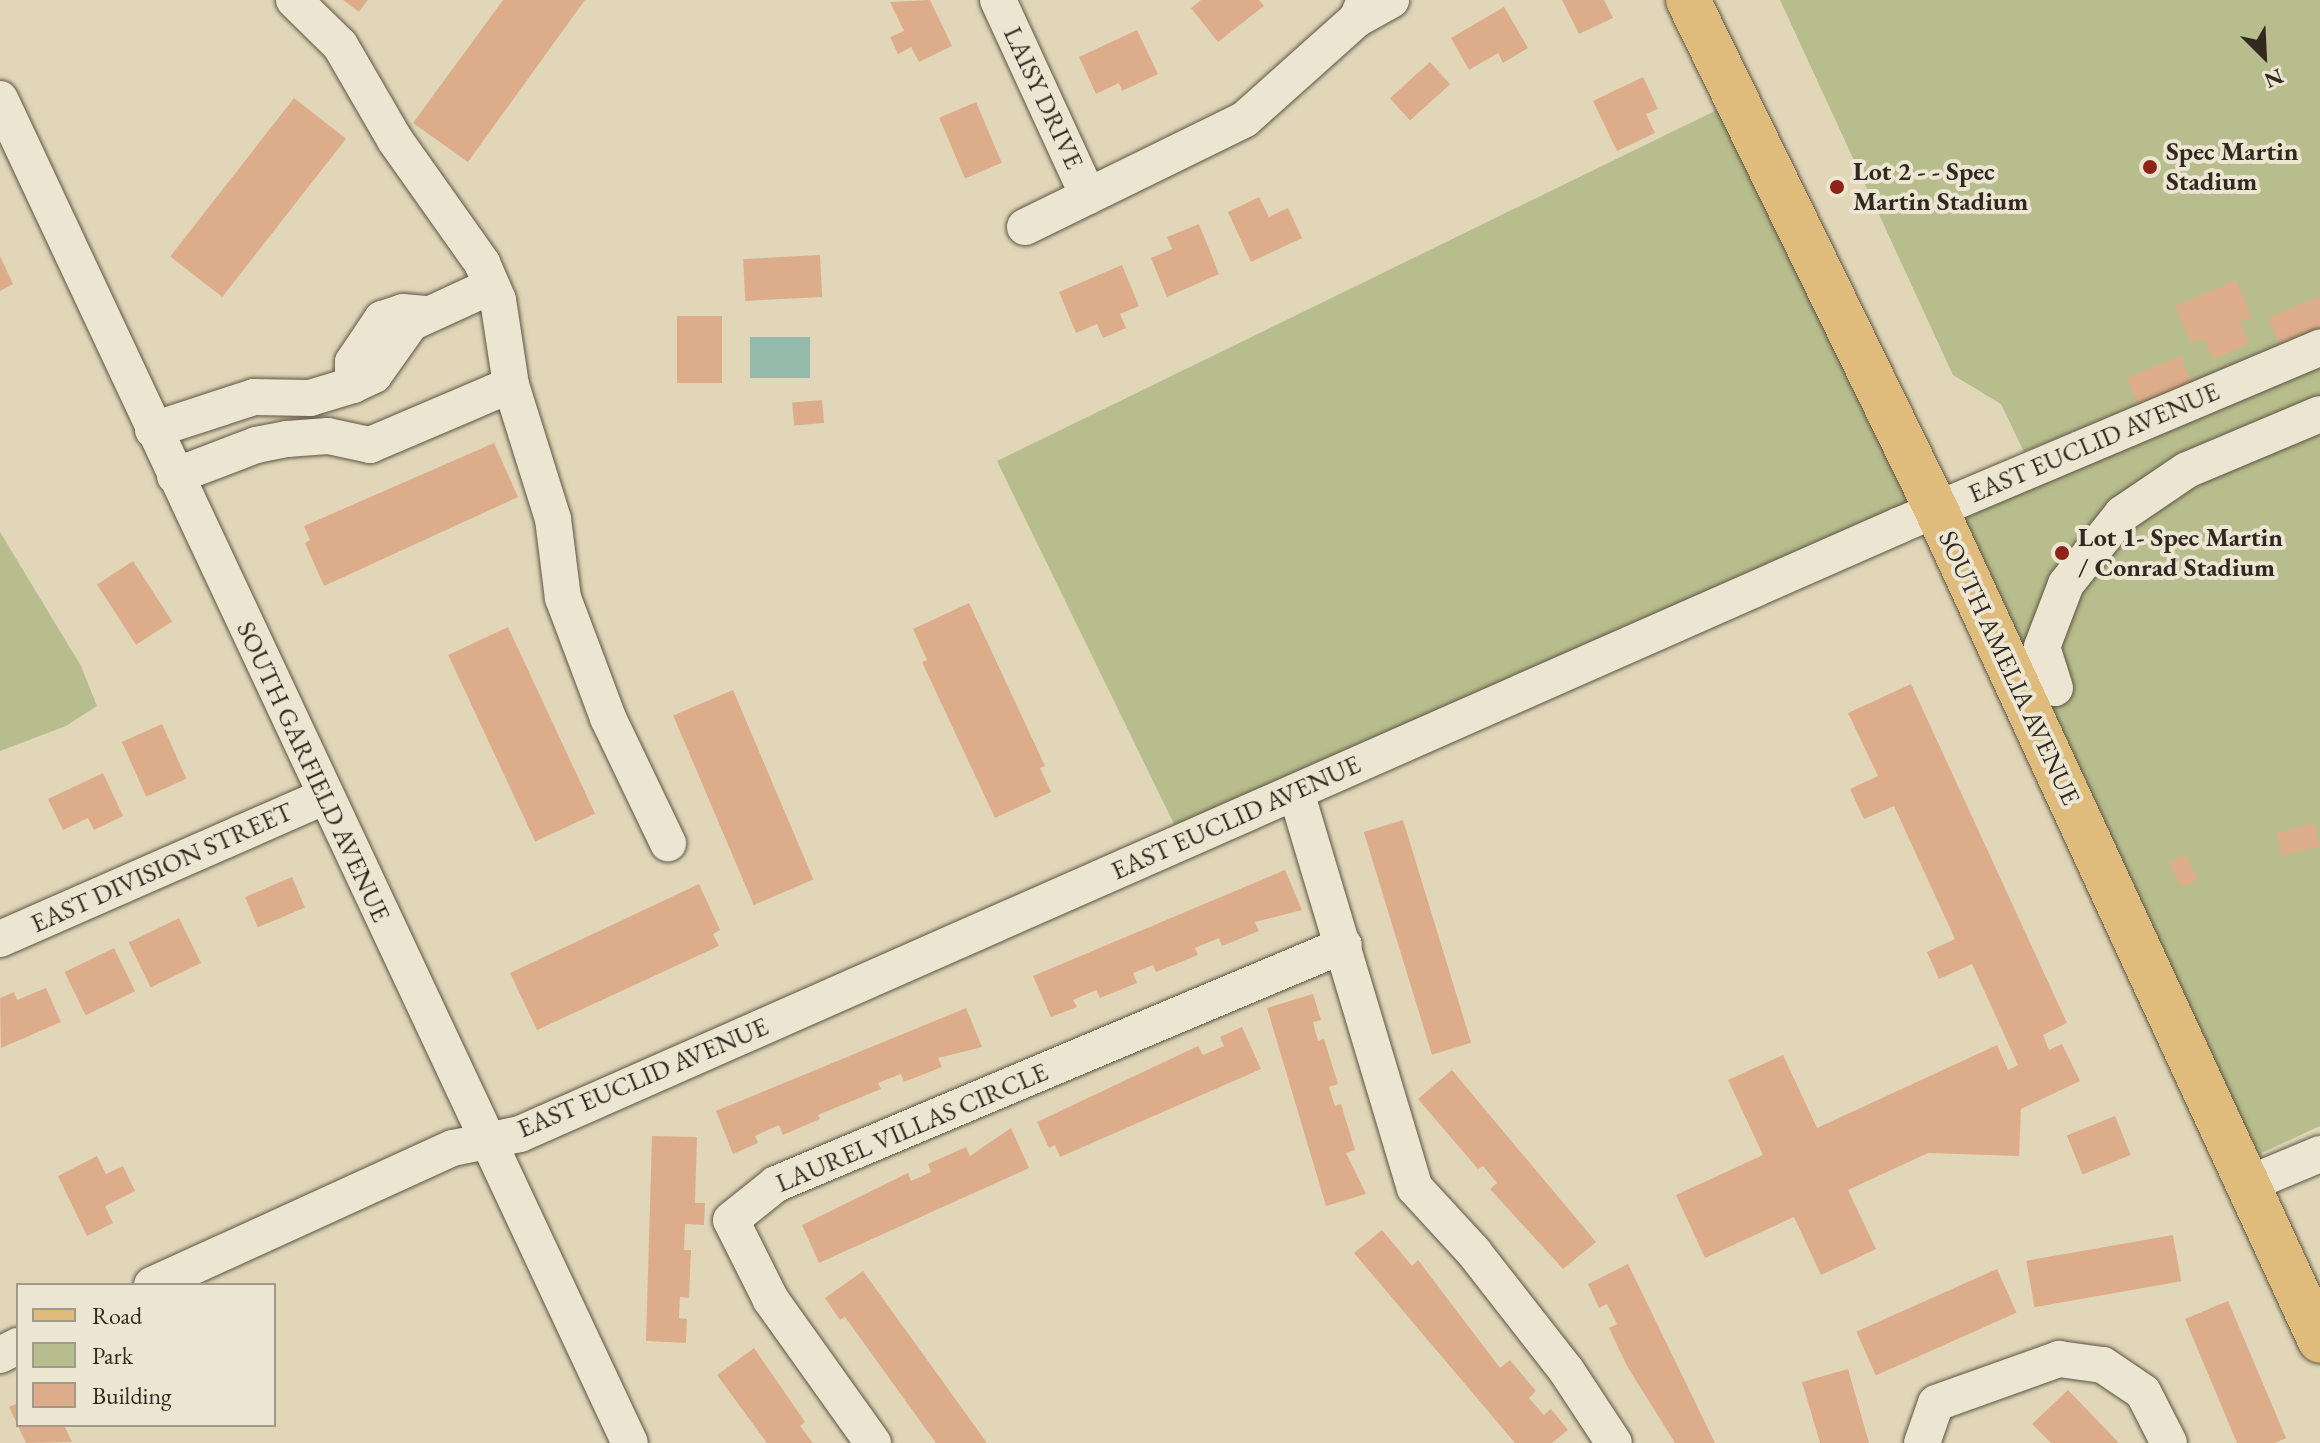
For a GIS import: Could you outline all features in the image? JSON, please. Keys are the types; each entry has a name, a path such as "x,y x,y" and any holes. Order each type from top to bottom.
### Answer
{"main road":[{"name":"SOUTH AMELIA AVENUE","path":"1688,0 1936,509 2320,1341"}],"street":[{"path":"294,0 340,45 395,140 462,230 491,286 511,385 553,519 563,598 578,646 668,843"},
{"name":"LAISY DRIVE","path":"998,0 1088,196"},
{"path":"1025,227 1245,119 1361,10 1391,0"},
{"name":"SOUTH GARFIELD AVENUE","path":"0,99 323,797 630,1443"},
{"path":"153,430 254,397 310,398 353,385 374,375 411,323 491,286"},
{"name":"EAST EUCLID AVENUE","path":"156,1283 453,1148 520,1134 1936,509 2320,348"},
{"path":"175,476 256,445 287,439 328,436 370,445 511,385"},
{"path":"2055,688 2042,647 2066,584 2122,514 2187,470 2320,414"},
{"path":"1296,792 1415,1188 1547,1346 1613,1442"},
{"name":"EAST DIVISION STREET","path":"0,939 323,797"},
{"name":"LAUREL VILLAS CIRCLE","path":"873,1443 771,1300 731,1220 776,1184 1344,945"},
{"path":"2246,1185 2320,1154"},
{"path":"1922,1443 1936,1403 2059,1359 2103,1365 2143,1392 2169,1443"}],"green space":[{"name":"Spec Martin Stadium","path":"1780,0 2320,0 2320,329 2024,452 2001,404 1953,375"},
{"path":"1725,106 1917,501 1189,856 997,461"},
{"path":"2320,365 2320,1126 2249,1159 1955,518"},
{"path":"0,532 81,666 97,706 66,726 0,751"}],"shaded area":[{"path":"750,337 810,337 810,378 750,378"}],"building":[{"path":"343,0 368,0 359,12"},
{"path":"503,0 585,0 468,162 413,123"},
{"path":"930,0 952,46 919,62 911,47 898,54 890,37 904,31 890,2"},
{"path":"1201,0 1259,0 1264,6 1218,42 1191,8"},
{"path":"1562,0 1604,0 1613,18 1579,34"},
{"path":"1504,7 1528,48 1503,63 1498,53 1469,70 1451,38"},
{"path":"1137,30 1158,74 1122,91 1119,83 1096,94 1079,57"},
{"path":"1430,62 1450,84 1410,120 1390,98"},
{"path":"1643,77 1658,109 1646,114 1655,133 1617,151 1593,101"},
{"path":"294,98 346,139 222,297 170,256"},
{"path":"976,102 1002,163 965,178 939,118"},
{"path":"1259,197 1269,217 1288,208 1302,238 1251,262 1228,212"},
{"path":"1199,224 1219,274 1167,297 1151,258 1172,249 1167,237"},
{"path":"820,255 822,297 745,301 743,259"},
{"path":"0,256 13,284 0,291"},
{"path":"1122,265 1139,306 1120,314 1126,328 1103,338 1097,324 1076,333 1059,292"},
{"path":"2236,280 2252,317 2240,322 2249,344 2213,359 2204,338 2191,343 2175,306"},
{"path":"2320,296 2320,327 2279,344 2268,318"},
{"path":"677,316 722,316 722,383 677,383"},
{"path":"2181,356 2192,383 2138,405 2127,378"},
{"path":"822,400 824,423 794,426 792,403"},
{"path":"494,443 518,497 324,586 305,543 310,540 304,526"},
{"path":"133,561 172,621 136,645 97,584"},
{"path":"969,603 1045,766 1040,768 1051,792 995,818 922,662 927,660 913,629"},
{"path":"508,627 595,814 535,842 448,655"},
{"path":"1911,684 2067,1023 2043,1035 2049,1050 2062,1044 2080,1081 2021,1109 2019,1156 1928,1153 1848,1190 1876,1249 1821,1275 1794,1217 1705,1258 1676,1195 1763,1155 1728,1080 1783,1055 1817,1128 1997,1045 2008,1070 2018,1065 1972,964 1939,979 1927,952 1955,939 1894,806 1864,819 1850,789 1878,776 1848,713"},
{"path":"733,690 813,880 754,905 673,715"},
{"path":"162,724 186,779 146,797 122,742"},
{"path":"103,773 123,816 94,830 88,818 63,830 48,799"},
{"path":"1403,820 1471,1043 1432,1055 1364,832"},
{"path":"2314,823 2320,846 2283,856 2276,833"},
{"path":"2186,854 2198,879 2181,887 2169,862"},
{"path":"1285,870 1302,910 1255,922 1259,931 1222,946 1219,938 1195,948 1198,955 1156,972 1153,965 1133,973 1137,983 1100,998 1096,990 1073,1000 1077,1007 1051,1017 1033,976"},
{"path":"292,877 305,907 258,927 245,897"},
{"path":"699,884 720,930 713,934 719,946 537,1030 510,973"},
{"path":"179,918 201,963 151,987 129,943"},
{"path":"114,948 135,991 86,1015 65,972"},
{"path":"46,988 61,1022 1,1048 0,998 14,992 17,1000"},
{"path":"1313,994 1321,1020 1313,1022 1318,1041 1324,1039 1338,1084 1329,1087 1335,1106 1341,1104 1355,1150 1346,1153 1366,1194 1326,1206 1267,1008"},
{"path":"966,1008 982,1047 938,1058 942,1067 904,1082 901,1074 878,1083 881,1089 818,1115 820,1119 783,1135 779,1125 755,1136 758,1143 733,1154 716,1111"},
{"path":"1242,1027 1261,1069 1060,1157 1055,1145 1049,1148 1037,1122 1198,1046 1203,1055 1224,1046 1220,1037"},
{"path":"1452,1070 1596,1242 1563,1269 1490,1189 1497,1183 1483,1166 1478,1169 1418,1099"},
{"path":"2115,1116 2131,1155 2083,1174 2067,1135"},
{"path":"1011,1128 1029,1168 819,1263 802,1225 908,1173 911,1181 931,1172 928,1164 966,1147 970,1156"},
{"path":"652,1136 697,1137 695,1203 705,1203 704,1225 685,1224 684,1250 691,1250 689,1298 680,1297 679,1318 687,1319 686,1343 646,1341"},
{"path":"97,1156 106,1174 123,1166 135,1191 105,1206 113,1223 87,1236 58,1176"},
{"path":"1382,1230 1412,1266 1418,1260 1500,1368 1510,1360 1536,1391 1529,1398 1544,1415 1551,1409 1568,1430 1552,1443 1515,1443 1354,1253"},
{"path":"2173,1235 2181,1281 2034,1307 2026,1261"},
{"path":"1628,1264 1715,1443 1675,1443 1627,1366 1609,1328 1617,1324 1607,1304 1599,1308 1588,1284"},
{"path":"1997,1269 2017,1313 1876,1375 1856,1332"},
{"path":"863,1271 987,1443 936,1443 845,1317 840,1320 825,1298"},
{"path":"2228,1301 2286,1438 2275,1443 2237,1443 2185,1319"},
{"path":"754,1348 805,1422 800,1426 813,1443 767,1443 717,1375"},
{"path":"1848,1369 1869,1443 1820,1443 1802,1382"},
{"path":"2068,1390 2119,1443 2051,1443 2032,1424"},
{"path":"16,1404 16,1422 9,1407"},
{"path":"18,1427 65,1427 72,1442 26,1443"}],"place":[{"name":"Spec Martin Stadium","path":"2150,167"},
{"name":"Lot 2 - - Spec Martin Stadium","path":"1837,187"},
{"name":"Lot 1- Spec Martin / Conrad Stadium","path":"2062,553"}]}
